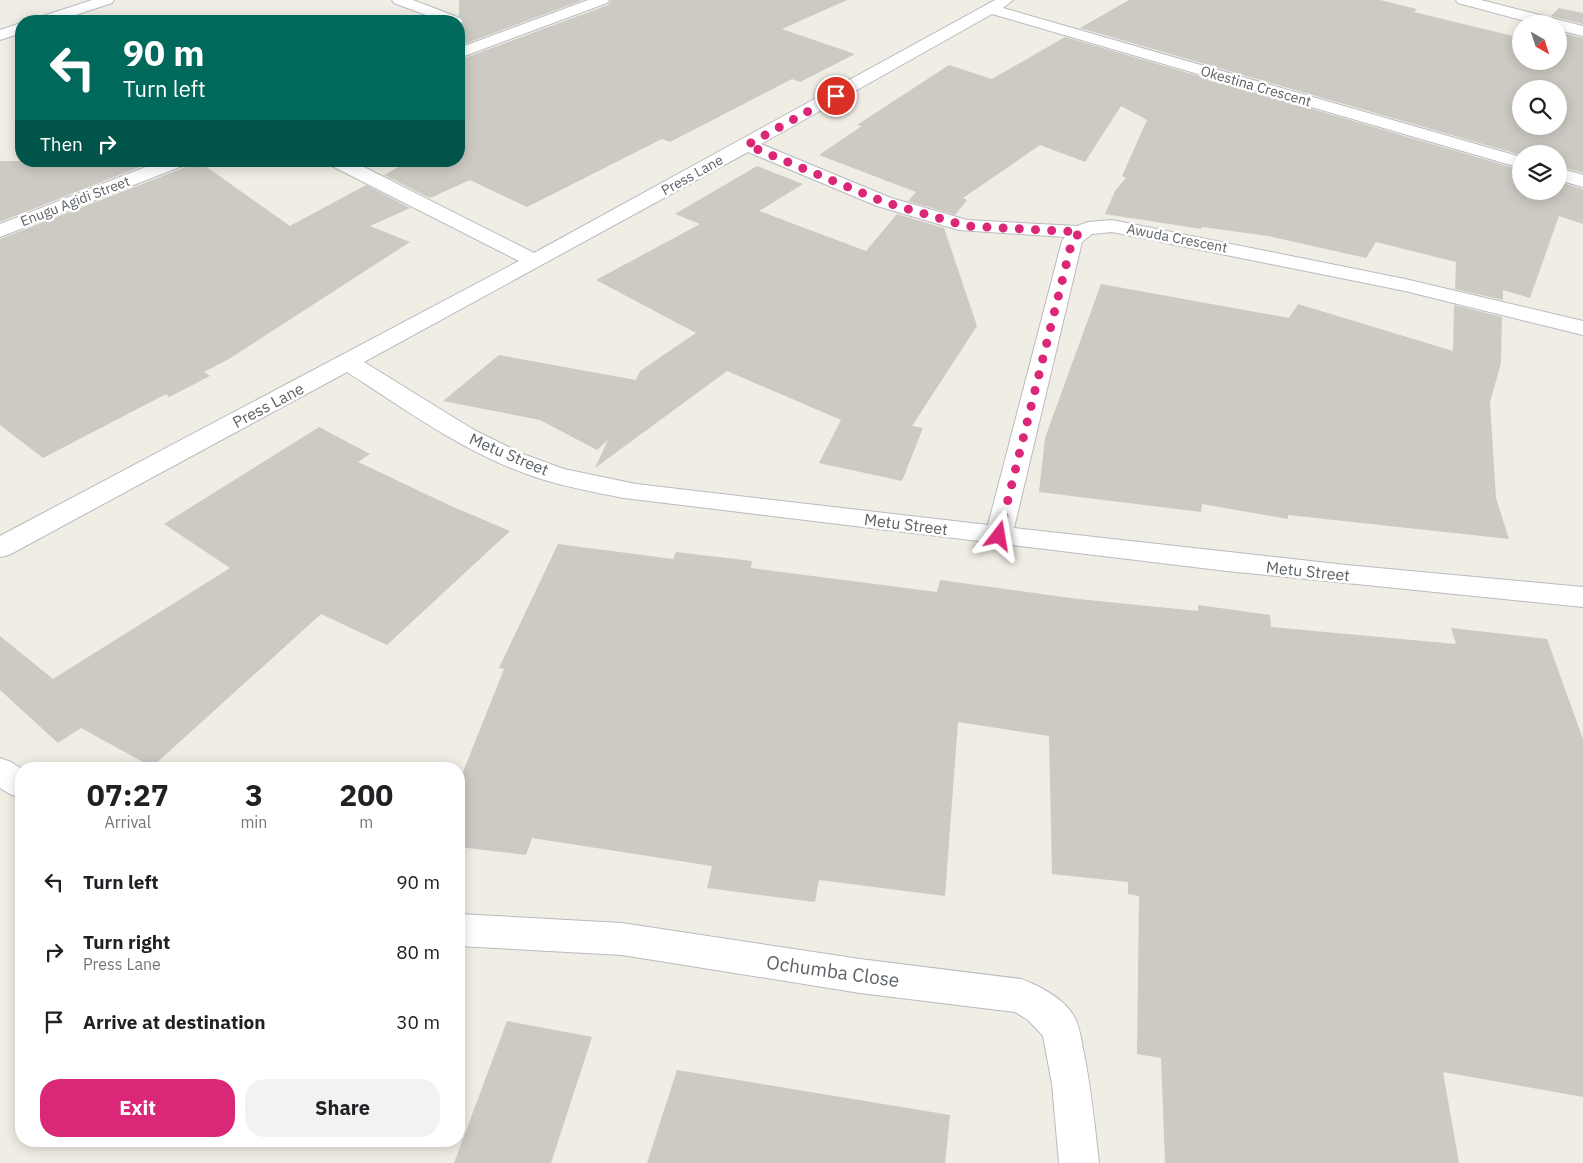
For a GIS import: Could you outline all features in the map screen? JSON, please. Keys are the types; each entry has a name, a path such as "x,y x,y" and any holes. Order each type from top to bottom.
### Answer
{"street":[{"path":"61,15 107,0"},
{"path":"399,0 438,15"},
{"path":"465,51 602,0"},
{"path":"1463,0 1520,15"},
{"name":"Press Lane","path":"0,548 535,261 998,5"},
{"name":"Okestina Crescent","path":"998,5 1512,160"},
{"path":"465,25 498,38"},
{"path":"1568,27 1583,31"},
{"path":"0,35 15,30"},
{"name":"Awuda Crescent","path":"747,145 884,202 966,226 1080,232 1088,228 1121,227 1405,285 1583,328"},
{"name":"Enugu Agidi Street","path":"0,231 163,167"},
{"path":"349,167 535,261"},
{"path":"1567,176 1583,181"},
{"path":"999,536 1072,241 1080,232"},
{"name":"Metu Street","path":"348,362 462,434 539,469 574,480 636,492 1170,557 1450,586 1583,597"},
{"path":"0,771 15,781"},
{"name":"Ochumba Close","path":"465,930 622,939 860,976 1021,996 1041,1008 1060,1027 1071,1084 1079,1163"}],"building":[{"path":"459,0 583,0 465,44 465,15 459,15"},
{"path":"611,0 847,0 782,29 855,54 800,82 792,79 670,142 662,139 527,207 470,180 430,198 384,175 399,167 465,167 465,58 608,5"},
{"path":"1129,0 1380,0 1417,9 1414,12 1512,36 1512,70 1568,70 1568,34 1583,38 1583,173 1567,168 1567,145 1512,145 1512,152 1080,28"},
{"path":"1559,8 1583,13 1583,24 1568,20 1568,15 1552,15"},
{"path":"1065,37 1512,167 1512,200 1567,200 1567,184 1583,189 1583,224 1559,216 1530,298 1503,290 1503,300 1455,289 1456,262 1376,242 1366,258 1268,236 1202,227 1201,229 1105,214 1115,191 1126,178 1122,176 1147,120 1121,106 1085,162 1040,145 963,198 967,200 955,215 908,201 916,192 819,155 862,126 857,125 949,65 992,79"},
{"path":"0,161 15,161 15,167 140,167 0,222"},
{"path":"757,166 803,184 759,211 866,251 897,214 944,228 977,326 912,426 923,428 902,481 819,463 841,420 727,371 595,468 608,440 597,450 540,420 443,401 499,355 636,380 640,371 696,333 596,280 700,224 675,214"},
{"path":"186,167 206,167 290,226 366,185 410,208 370,226 410,242 229,359 204,372 210,376 169,397 166,394 43,458 0,425 0,239"},
{"path":"1101,284 1289,318 1298,304 1453,351 1454,305 1502,317 1501,363 1490,402 1496,498 1509,539 1288,515 1288,519 1202,504 1201,512 1039,492 1045,438"},
{"path":"319,427 370,454 358,462 451,506 510,531 387,645 321,614 158,762 143,762 81,728 58,743 0,690 0,636 53,679 230,568 164,524"},
{"path":"558,544 673,559 676,552 752,561 751,568 937,592 940,580 1078,599 1198,611 1198,605 1270,615 1271,627 1456,644 1451,628 1547,639 1583,739 1583,1097 1443,1072 1459,1163 1165,1163 1161,1058 1137,1054 1139,896 1128,894 1128,882 1052,874 1049,736 958,722 945,896 819,880 815,902 707,888 712,866 532,838 526,855 465,848 465,767 504,669 499,668"},
{"path":"507,1021 592,1037 551,1163 454,1163 460,1147 465,1147 465,1134"},
{"path":"677,1070 950,1115 945,1163 647,1163"}],"route":[{"path":"836,96 747,145 884,202 966,226 1080,232 1072,241 999,536"}]}
